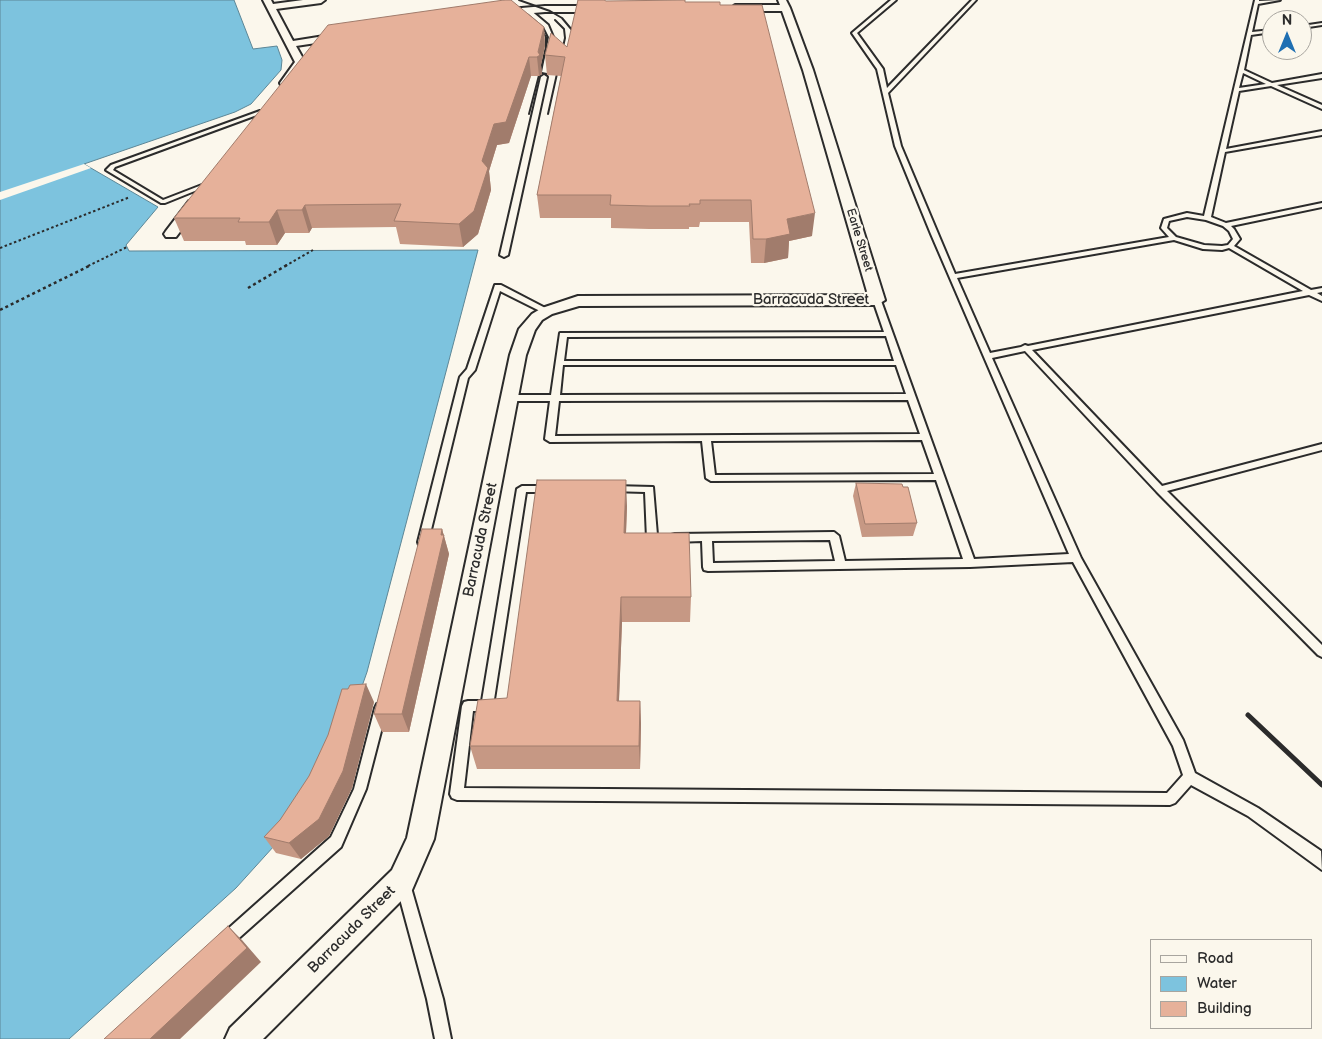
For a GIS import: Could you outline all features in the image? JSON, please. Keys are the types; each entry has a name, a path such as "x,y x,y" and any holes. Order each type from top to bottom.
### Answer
{"street":[{"path":"278,91 300,62 269,3 321,0"},
{"path":"516,0 527,10"},
{"path":"723,8 784,4"},
{"name":"Earle Street","path":"784,4 808,70 877,300"},
{"path":"491,14 527,10 614,9"},
{"path":"290,44 349,35"},
{"path":"251,128 265,109"},
{"path":"172,234 213,179"},
{"name":"Barracuda Street","path":"241,1039 402,880 420,840 518,355 526,329 538,316 547,311 578,301 877,300"}],"lane":[{"path":"894,0 854,33 880,69 898,146 1076,558 1179,744 1190,777 1253,812 1316,856 1322,863"},
{"path":"886,92 974,0"},
{"path":"1207,218 1257,1 1278,0"},
{"path":"504,255 551,37 546,26 527,10"},
{"path":"1249,34 1262,32"},
{"path":"1240,70 1322,107"},
{"path":"1236,90 1322,76"},
{"path":"213,179 163,202 109,170 113,166 265,109"},
{"path":"1222,151 1322,133"},
{"path":"1225,225 1322,206"},
{"path":"1174,238 1164,228 1164,224 1171,217 1187,215 1207,218 1225,225 1236,234 1237,239 1230,246"},
{"path":"954,277 1174,238 1203,247 1230,246 1322,299"},
{"path":"421,550 464,377 471,370 498,287 547,311"},
{"path":"989,356 1026,347 1322,290"},
{"name":"Earle Street","path":"877,300 970,562"},
{"path":"889,334 563,335 550,439 926,437"},
{"path":"1026,347 1160,490 1322,652"},
{"path":"559,363 900,363"},
{"path":"510,398 912,397"},
{"path":"706,438 711,478 940,477"},
{"path":"1160,490 1322,447"},
{"path":"562,489 522,489 486,706 468,706 457,794 1170,799 1190,777"},
{"path":"601,489 650,489 652,539 834,536 841,565"},
{"path":"707,537 708,567 1076,558"},
{"path":"217,948 336,842 360,789 384,694"},
{"path":"402,880 435,999 443,1039"}],"path":[{"path":"0,248 136,195"},
{"path":"0,310 127,248"},
{"path":"248,288 314,250"}],"water":[{"path":"0,0 234,0 253,49 277,46 282,60 281,70 251,104 235,112 84,164 158,207 126,245 129,251 478,250 367,672 347,729 284,835 236,888 69,1039 0,1039"}],"pier":[{"path":"84,164 91,168 0,200 0,192"}],"building":[{"path":"511,0 544,27 538,52 540,55 529,57 506,122 494,124 482,161 488,168 474,211 459,224 394,221 401,204 305,205 302,210 277,210 269,222 238,222 240,218 174,218 328,25"},
{"path":"578,0 685,0 685,2 720,2 720,5 762,5 815,213 787,219 790,234 766,239 753,239 751,200 700,200 700,204 689,204 690,206 649,206 610,205 611,195 537,195 565,57 545,55 551,33 567,47"},
{"path":"537,480 626,480 624,533 689,533 691,597 621,597 617,701 640,701 639,746 470,746 478,700 507,698"},
{"path":"856,483 902,484 903,487 908,487 917,523 865,524"},
{"path":"422,529 442,529 441,535 444,535 402,714 374,714"},
{"path":"366,684 343,771 319,819 289,843 264,837 280,820 309,776 328,735 342,689 348,689 350,685"},
{"path":"228,926 247,948 150,1039 104,1039"}],"railway":[{"path":"519,0 550,11 562,18 572,30 572,41"},
{"path":"548,114 565,38 564,29 555,20"},
{"path":"529,114 546,48 546,37 536,22"},
{"path":"1248,715 1322,785"}]}
